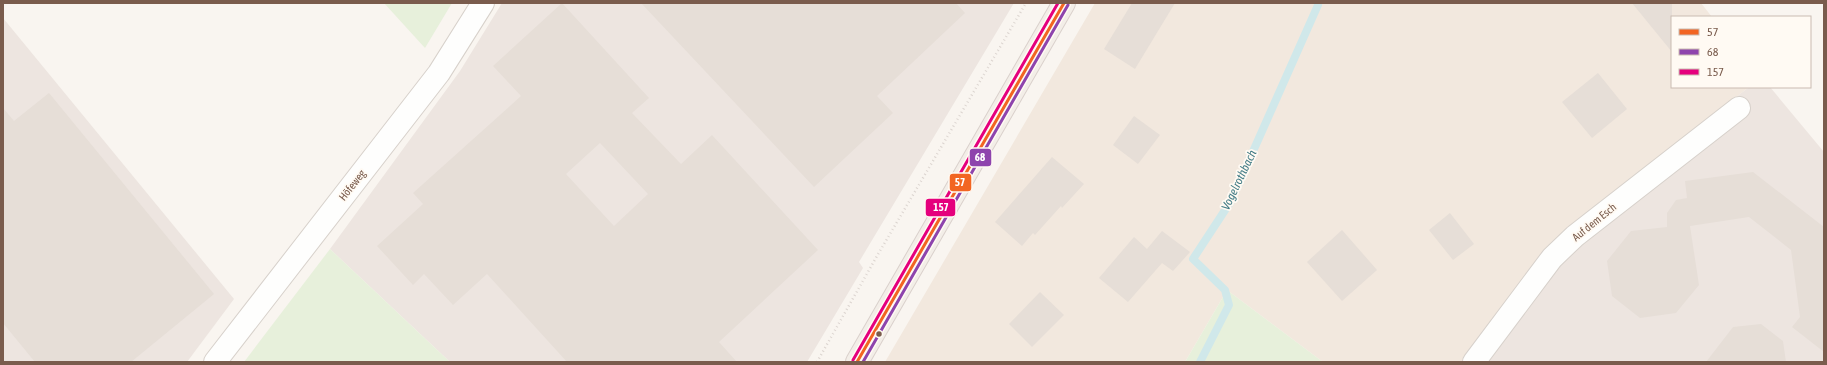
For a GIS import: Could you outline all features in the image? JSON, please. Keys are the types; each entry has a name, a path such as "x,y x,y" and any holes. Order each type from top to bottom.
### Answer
{"main road":[{"path":"857,362 1064,3"}],"street":[{"name":"Höfeweg","path":"215,362 439,73 483,3"},
{"name":"Auf dem Esch","path":"1474,362 1558,252 1582,231 1739,108"}],"path":[{"path":"817,362 877,256 1026,3"}],"shaded area":[{"path":"502,3 1014,3 859,262 863,268 807,362 450,362 330,249 460,71"},
{"path":"1095,3 1701,3 1711,16 1671,16 1671,88 1748,88 1560,235 1466,362 1323,362 1227,290 1185,362 885,362"},
{"path":"3,18 234,299 187,362 3,362"},
{"path":"1748,88 1771,88 1824,152 1824,362 1466,362 1560,235"}],"green space":[{"path":"384,3 452,3 425,48"},
{"path":"330,249 450,362 244,362"},
{"path":"1227,290 1323,362 1185,362"}],"building":[{"path":"562,3 649,98 632,113 681,164 712,135 818,250 719,342 737,362 567,362 487,274 453,305 424,274 413,285 377,246 423,204 413,193 521,96 493,66","holes":["600,143 648,194 614,226 566,174"]},
{"path":"641,3 956,3 965,13 877,96 893,113 814,187"},
{"path":"1132,3 1175,3 1135,69 1104,49"},
{"path":"1632,3 1672,3 1671,51"},
{"path":"1598,73 1627,109 1592,138 1562,102"},
{"path":"49,93 214,294 131,362 35,362 3,323 3,108 14,121"},
{"path":"1134,116 1160,135 1138,164 1113,145"},
{"path":"1052,157 1084,184 1062,208 1061,206 1035,235 1033,233 1022,246 995,222"},
{"path":"1753,172 1824,227 1824,352 1792,327 1800,317 1791,250 1749,217 1690,226 1699,285 1676,313 1640,318 1612,296 1607,261 1631,231 1667,227 1667,213 1676,200 1687,198 1685,181"},
{"path":"1450,213 1474,244 1453,260 1429,230"},
{"path":"1342,230 1377,270 1342,301 1307,262"},
{"path":"1162,231 1190,252 1173,271 1162,263 1128,302 1099,278 1134,237 1147,249"},
{"path":"1040,292 1064,315 1032,347 1009,324"},
{"path":"1761,324 1783,341 1786,362 1706,362 1733,327"}],"waterway":[{"name":"Vogelrothbach","path":"1200,362 1229,305 1225,290 1193,259 1231,201 1318,5"}],"transit line":[{"name":"157","path":"853,360 1058,3"},
{"name":"57","path":"857,362 1064,3"},
{"name":"68","path":"863,362 1068,5"}]}
